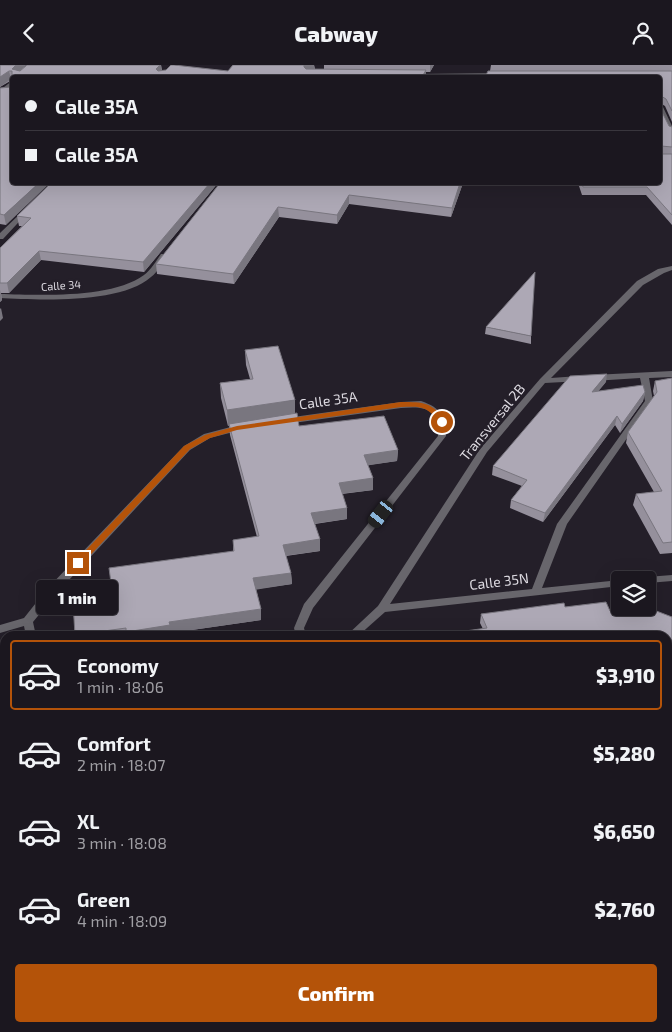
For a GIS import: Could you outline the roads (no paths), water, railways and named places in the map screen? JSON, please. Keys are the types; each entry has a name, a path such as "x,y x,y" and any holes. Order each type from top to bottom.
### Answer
{"street":[{"path":"486,75 510,74"},
{"path":"662,111 672,133"},
{"path":"0,237 4,229 35,203"},
{"name":"Calle 34","path":"0,295 39,298 94,294 122,288 147,277 170,248"},
{"name":"Transversal 2B","path":"357,631 382,609 483,451 542,381 640,283 661,271 672,269"},
{"path":"542,381 672,374"},
{"path":"536,591 562,524 650,401 644,375"},
{"name":"Calle 35A","path":"275,423 415,404 422,404 435,411 442,422 442,436 308,607 299,628 300,631"},
{"path":"0,629 28,621 51,592 187,448 207,436 256,425"},
{"path":"656,579 672,577"},
{"name":"Calle 35N","path":"382,609 611,584"},
{"path":"28,621 30,631"}]}
